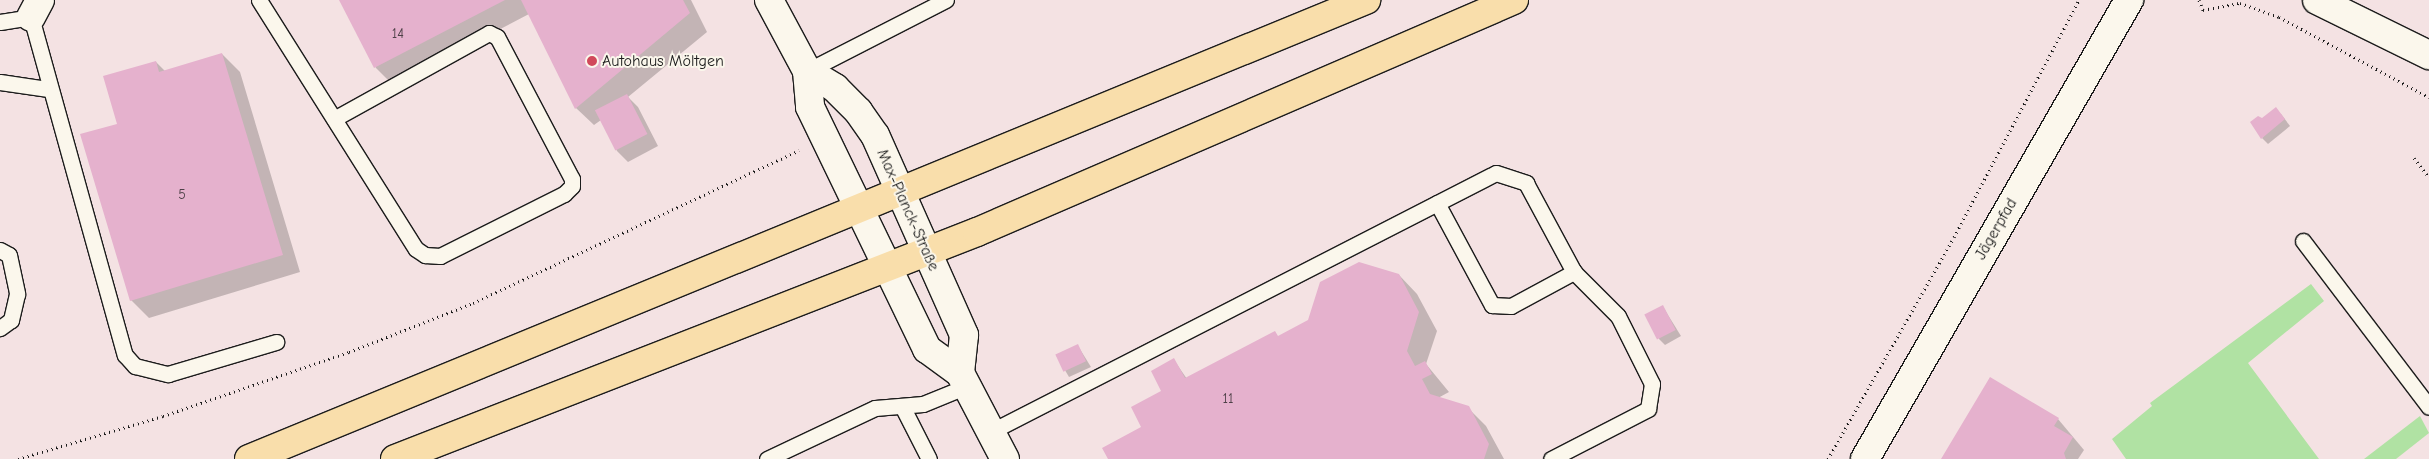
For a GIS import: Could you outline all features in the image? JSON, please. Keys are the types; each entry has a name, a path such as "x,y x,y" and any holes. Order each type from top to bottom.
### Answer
{"main road":[{"path":"249,459 1366,0"},
{"path":"395,459 926,252 1514,0"}],"street":[{"path":"769,0 807,71 810,107 927,350 963,380 1005,459"},
{"name":"Jägerpfad","path":"1865,459 2129,0"},
{"path":"2317,0 2429,55"},
{"name":"Max-Planck-Straße","path":"807,71 835,88 858,112 874,135 964,335 963,380"}],"lane":[{"path":"259,0 334,119 416,249 425,256 440,256 564,194 572,186 572,179 497,37 489,33 334,119"},
{"path":"807,71 946,0"},
{"path":"0,22 35,9 48,89 125,355 135,366 168,374 276,342"},
{"path":"0,82 48,89"},
{"path":"990,432 1496,173 1526,184 1574,272 1618,316 1652,384 1648,409 1551,459"},
{"path":"1437,203 1492,304 1511,306 1574,272"},
{"path":"2303,241 2429,407"},
{"path":"0,250 9,254 17,294 11,320 0,328"},
{"path":"767,459 875,408 923,404 963,380"},
{"path":"902,406 929,459"}],"path":[{"path":"1828,459 1954,237 2078,0"},
{"path":"2199,0 2203,10 2240,3 2279,17 2429,97"},
{"path":"18,459 182,410 349,352 473,303 799,150 814,168 834,159"},
{"path":"2414,158 2429,178"}],"green space":[{"path":"2311,284 2324,301 2248,363 2319,459 2126,459 2112,439 2152,406 2150,403"},
{"path":"2420,416 2429,433 2396,459 2364,459"}],"building":[{"path":"339,0 505,0 374,68"},
{"name":"Autohaus Möltgen","path":"521,0 683,0 690,13 575,109"},
{"path":"222,53 283,255 130,301 80,134 117,124 103,76 156,61 159,72"},
{"path":"627,94 647,134 615,150 595,110"},
{"path":"2276,107 2285,119 2261,139 2250,122 2258,116 2262,118"},
{"path":"1359,262 1399,274 1419,312 1407,351 1415,366 1425,361 1432,374 1422,379 1430,394 1469,406 1489,444 1484,459 1108,459 1102,448 1141,427 1131,407 1161,391 1151,371 1174,358 1185,378 1275,331 1278,336 1308,320 1320,282"},
{"path":"1663,305 1676,330 1657,339 1644,315"},
{"path":"1078,344 1086,361 1063,372 1055,355"},
{"path":"1990,377 2059,418 2054,426 2073,437 2064,453 2066,459 1941,459"}],"place":[{"name":"Autohaus Möltgen","path":"592,61"}]}
